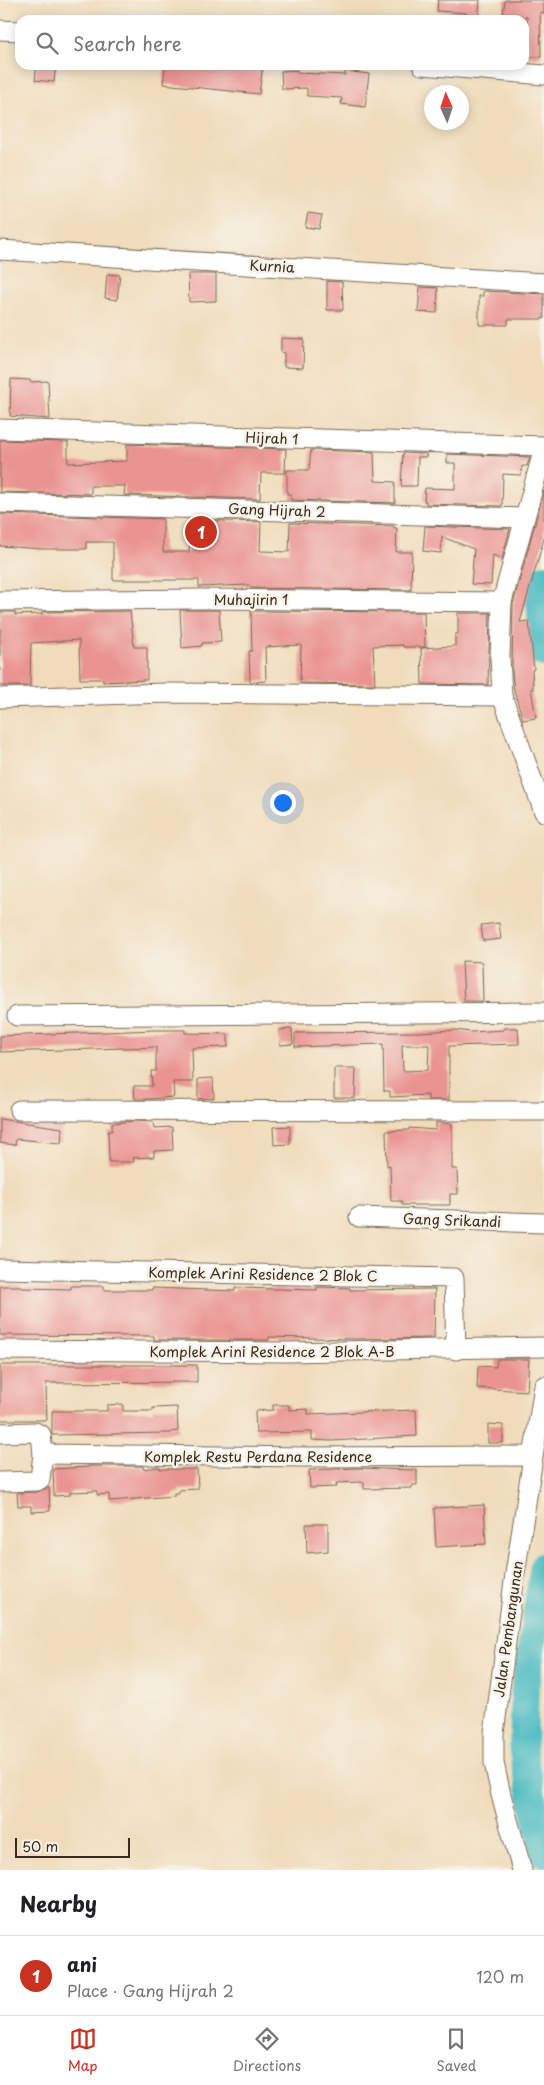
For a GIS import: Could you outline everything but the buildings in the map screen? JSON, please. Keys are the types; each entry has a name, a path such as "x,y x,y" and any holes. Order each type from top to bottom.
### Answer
{"street":[{"path":"0,30 15,31"},
{"path":"483,70 544,75"},
{"name":"Kurnia","path":"0,250 544,282"},
{"name":"Hijrah 1","path":"0,429 544,447"},
{"path":"544,447 539,483 524,518 502,602 500,656 502,696 544,812"},
{"name":"Gang Hijrah 2","path":"0,503 524,518"},
{"name":"Muhajirin 1","path":"0,601 209,599 502,602"},
{"path":"0,698 166,693 502,696"},
{"path":"16,1016 544,1012"},
{"path":"19,1110 544,1111"},
{"name":"Gang Srikandi","path":"359,1217 544,1223"},
{"name":"Komplek Arini Residence 2 Blok C","path":"0,1269 454,1278 456,1350"},
{"name":"Komplek Arini Residence 2 Blok A-B","path":"0,1350 287,1352 544,1347"},
{"name":"Jalan Pembangunan","path":"522,1870 494,1763 494,1733 536,1497 533,1456 544,1386"},
{"path":"0,1432 35,1432 41,1435 43,1454 40,1480 0,1482"},
{"name":"Komplek Restu Perdana Residence","path":"43,1454 305,1458 533,1456"}],"waterway":[{"path":"544,578 540,599 544,653"},
{"path":"544,1566 525,1688 523,1752 544,1853"}],"place":[{"name":"ani","path":"201,532"}]}
